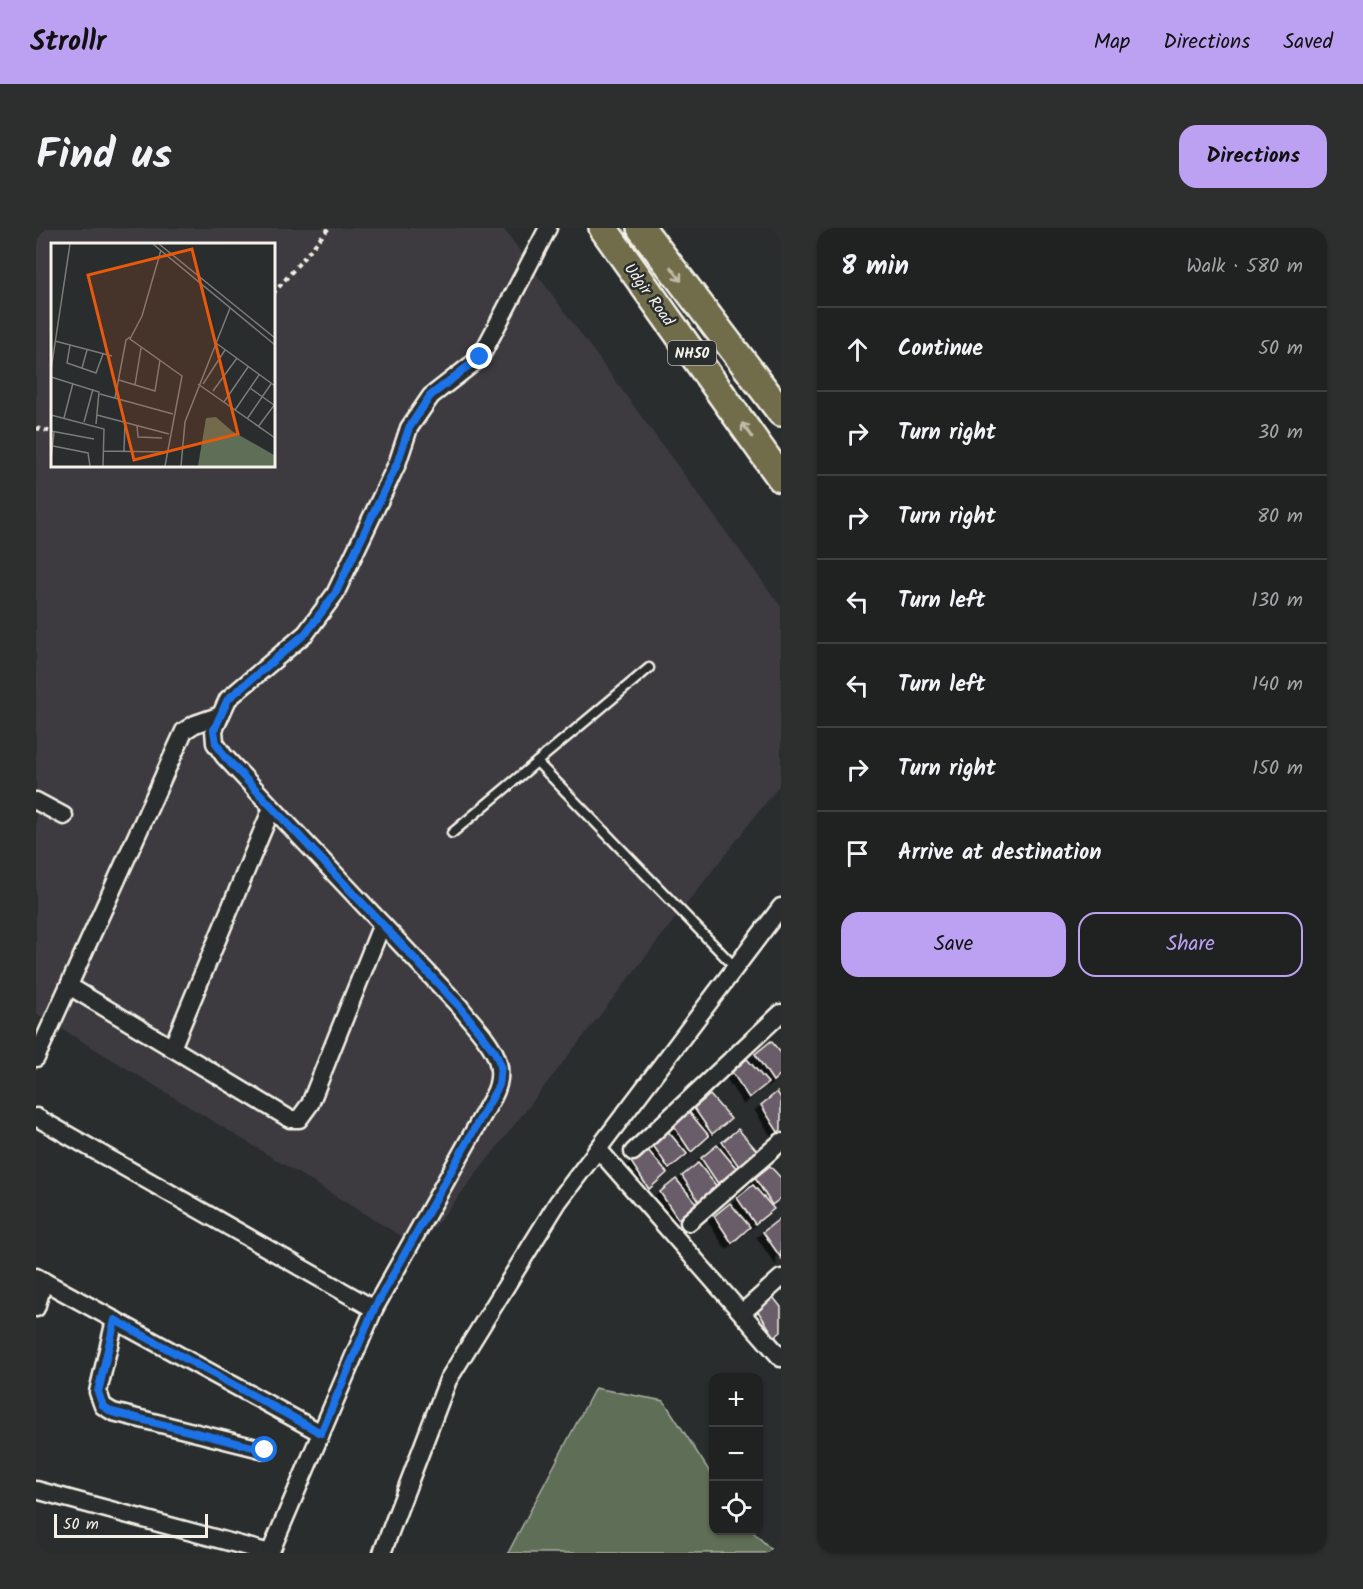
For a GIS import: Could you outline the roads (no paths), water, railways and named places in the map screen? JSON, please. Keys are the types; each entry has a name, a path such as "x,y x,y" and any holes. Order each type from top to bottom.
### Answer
{"highway":[{"name":"Udgir Road","path":"603,228 781,478"},
{"name":"Udgir Road","path":"641,228 781,412"}],"street":[{"path":"36,1490 270,1553 374,1309 499,1085 501,1066 495,1052 460,1007 224,756 216,743 214,730 218,716 228,699 306,633 335,594 397,464 409,428 430,396 480,357 548,228"},
{"path":"36,1058 184,731 218,716"},
{"path":"36,801 64,816"},
{"path":"172,1048 272,808"},
{"path":"382,1553 448,1380 558,1202 781,907"},
{"path":"69,986 290,1119 299,1119 310,1104 382,924"},
{"path":"633,1152 781,1013"},
{"path":"36,1117 374,1309"},
{"path":"689,1222 781,1142"},
{"path":"598,1149 781,1358"},
{"path":"743,1312 781,1278"},
{"path":"36,1308 40,1279 321,1433"},
{"path":"115,1320 98,1392 103,1406 112,1412 265,1450"}],"lane":[{"path":"452,833 649,668"},
{"path":"537,762 735,967"}]}
